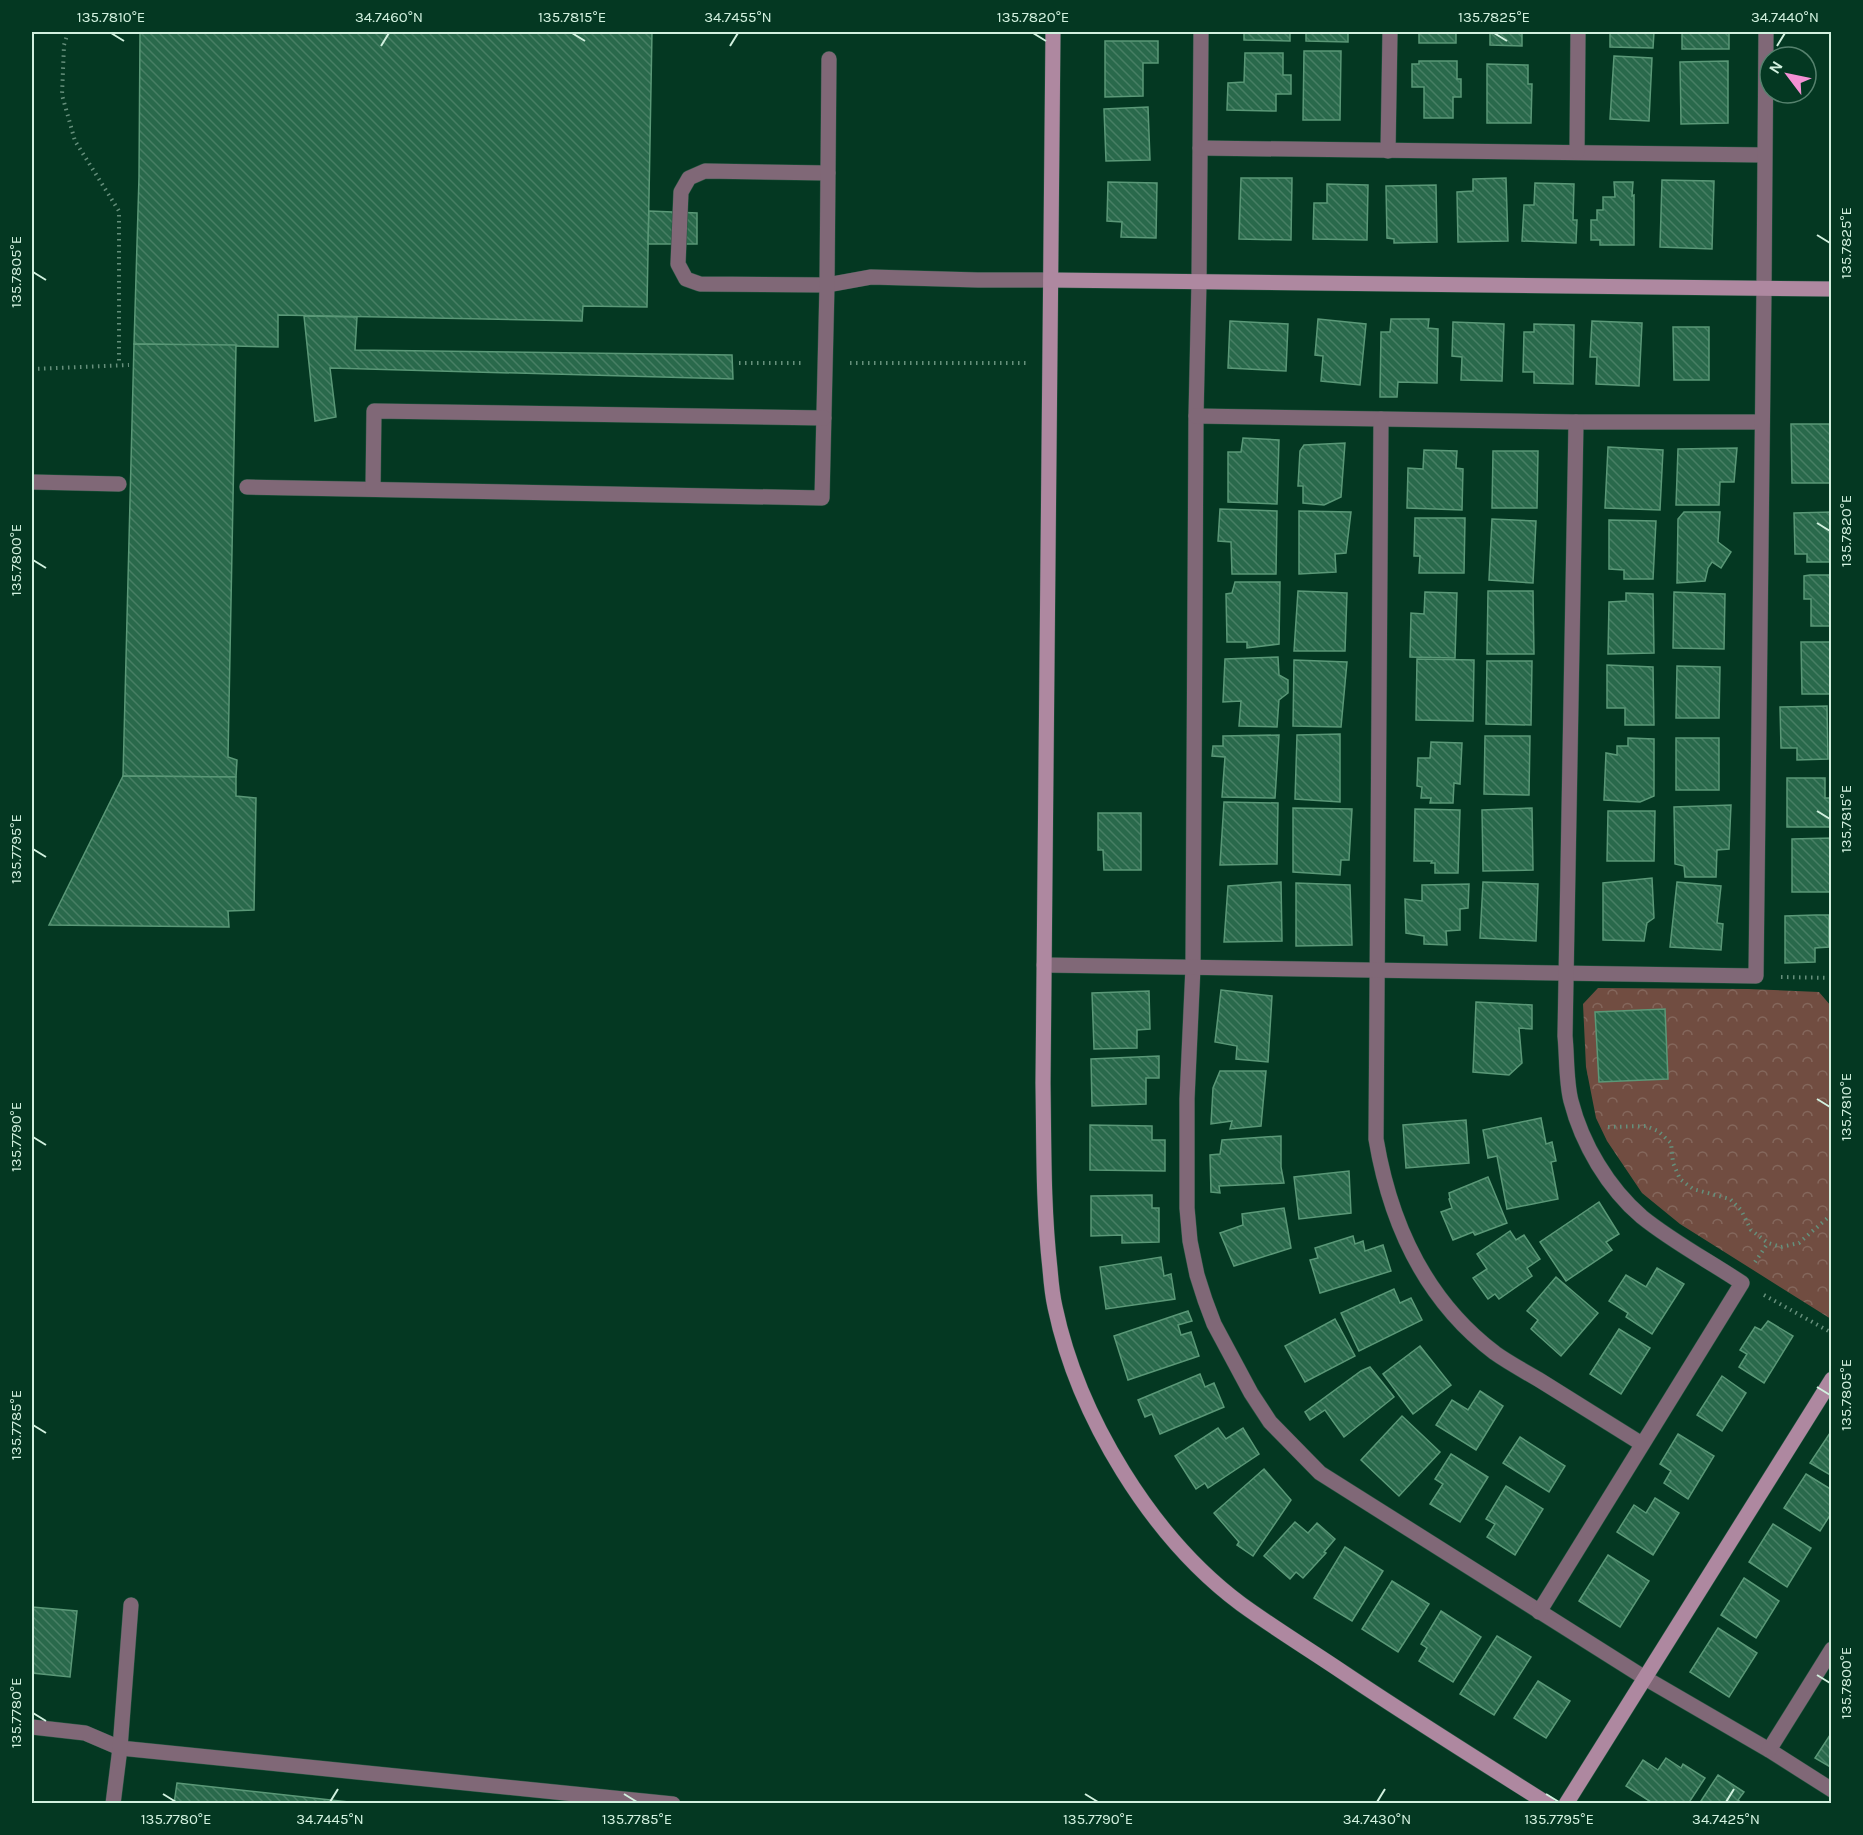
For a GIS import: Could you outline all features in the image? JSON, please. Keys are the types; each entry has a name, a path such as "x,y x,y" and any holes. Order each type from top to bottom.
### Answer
{"street":[{"path":"1053,32 1043,1083 1046,1231 1054,1306 1066,1349 1082,1392 1123,1472 1148,1509 1207,1575 1240,1603 1388,1702 1548,1803"},
{"path":"1201,32 1193,967 1187,1099 1187,1208 1190,1241 1205,1300 1234,1364 1270,1422 1320,1473 1645,1678 1832,1790"},
{"path":"1388,151 1390,32"},
{"path":"1577,152 1578,32"},
{"path":"1044,965 1756,976 1766,32"},
{"path":"247,487 822,498 829,59"},
{"path":"1200,148 1764,155"},
{"path":"828,173 705,171 689,178 681,192 678,264 686,279 700,284 827,285 871,277 1832,289"},
{"path":"373,489 374,411 824,418"},
{"path":"1196,416 1576,422 1762,422"},
{"path":"1381,419 1376,1139 1382,1173 1405,1240 1421,1270 1443,1301 1467,1328 1495,1353 1642,1444"},
{"path":"1539,1612 1742,1283 1661,1231 1623,1198 1592,1154 1579,1127 1570,1098 1565,1036 1568,973 1576,422"},
{"path":"32,482 119,484"},
{"path":"1566,1803 1832,1379"},
{"path":"113,1803 132,1605"},
{"path":"1768,1750 1832,1649"},
{"path":"32,1727 85,1733 120,1748 673,1803"}],"path":[{"path":"68,32 64,45 62,95 75,141 119,211 119,364"},
{"path":"739,363 1050,363"},
{"path":"32,369 129,364"},
{"path":"1756,976 1832,978"},
{"path":"1579,1127 1646,1126 1658,1131 1671,1143 1673,1164 1680,1179 1693,1189 1730,1199 1741,1210 1751,1230 1768,1243 1781,1247 1799,1243 1832,1214"},
{"path":"1768,1243 1742,1283 1832,1333"}],"green space":[{"path":"1598,988 1819,992 1831,1006 1832,1118 1829,1120 1832,1196 1831,1319 1680,1224 1642,1193 1607,1141 1596,1118 1586,1067 1583,1004"}],"building":[{"path":"140,32 652,32 647,307 583,306 582,321 278,315 278,347 134,344"},
{"path":"1244,32 1290,32 1290,41 1244,40"},
{"path":"1306,32 1348,32 1348,42 1306,41"},
{"path":"1419,32 1471,33 1456,33 1456,43 1419,43"},
{"path":"1490,32 1522,32 1522,46 1490,45"},
{"path":"1610,32 1654,32 1653,48 1610,47"},
{"path":"1682,32 1729,32 1729,49 1682,49"},
{"path":"1105,41 1158,41 1158,63 1143,63 1143,96 1105,97"},
{"path":"1304,51 1341,51 1340,120 1303,120"},
{"path":"1245,53 1283,53 1283,75 1291,75 1291,94 1276,94 1276,111 1227,110 1228,83 1244,82"},
{"path":"1614,56 1652,58 1649,121 1610,119"},
{"path":"1419,61 1457,61 1457,79 1461,79 1461,97 1453,97 1453,118 1424,118 1424,87 1412,87 1412,64 1419,64"},
{"path":"1728,61 1728,123 1681,124 1680,62"},
{"path":"1487,64 1528,65 1528,84 1532,84 1531,123 1487,123"},
{"path":"1148,107 1150,160 1106,161 1104,109"},
{"path":"1241,178 1292,178 1291,240 1239,239"},
{"path":"1506,178 1508,241 1458,242 1457,192 1473,191 1473,179"},
{"path":"1662,180 1714,181 1712,249 1660,247"},
{"path":"1108,182 1157,183 1156,238 1121,237 1122,222 1107,221"},
{"path":"1614,182 1633,182 1634,245 1600,245 1600,240 1591,240 1591,220 1597,220 1597,210 1603,210 1603,197 1615,197"},
{"path":"1535,183 1574,184 1573,220 1577,220 1576,243 1522,241 1524,205 1534,205"},
{"path":"1327,184 1368,185 1367,240 1313,239 1314,203 1327,203"},
{"path":"1436,185 1437,242 1394,243 1394,239 1387,238 1386,186"},
{"path":"649,211 697,213 697,244 648,244"},
{"path":"304,316 357,317 355,350 732,355 733,379 330,368 336,417 315,421"},
{"path":"1318,319 1366,324 1360,385 1321,381 1323,356 1315,355"},
{"path":"1391,319 1429,319 1428,328 1438,329 1437,383 1398,382 1397,397 1380,397 1381,332 1390,332"},
{"path":"1230,321 1288,324 1286,371 1228,368"},
{"path":"1592,321 1642,323 1639,386 1596,384 1597,357 1590,357"},
{"path":"1453,322 1504,324 1502,381 1461,380 1462,357 1452,356"},
{"path":"1534,324 1574,325 1573,384 1534,383 1534,372 1523,372 1524,332 1534,332"},
{"path":"1673,327 1709,327 1709,380 1674,380"},
{"path":"134,344 236,345 228,757 237,760 236,777 123,776"},
{"path":"1791,424 1832,424 1832,483 1792,483"},
{"path":"1243,438 1279,440 1277,504 1228,502 1228,452 1241,452"},
{"path":"1345,443 1341,497 1324,505 1303,503 1303,486 1298,486 1300,451 1304,445"},
{"path":"1608,447 1663,450 1660,510 1605,508"},
{"path":"1737,448 1734,482 1720,482 1719,505 1676,505 1678,449"},
{"path":"1424,450 1457,451 1456,468 1463,469 1462,510 1407,508 1408,468 1423,469"},
{"path":"1493,451 1538,451 1537,508 1492,508"},
{"path":"1220,509 1277,511 1276,574 1232,574 1231,542 1218,541"},
{"path":"1299,511 1351,512 1346,553 1335,554 1336,572 1299,574"},
{"path":"1684,512 1720,512 1718,542 1731,552 1721,568 1712,562 1705,581 1677,583 1678,519"},
{"path":"1832,512 1832,562 1807,562 1807,554 1795,554 1794,513"},
{"path":"1415,518 1465,518 1464,573 1419,573 1420,556 1414,556"},
{"path":"1492,519 1536,521 1533,583 1489,580"},
{"path":"1609,520 1656,521 1653,579 1624,579 1624,570 1609,569"},
{"path":"1832,575 1832,626 1811,626 1811,599 1804,599 1804,576"},
{"path":"1235,582 1280,582 1279,644 1247,648 1247,642 1227,642 1226,594 1232,593"},
{"path":"1298,591 1347,593 1345,651 1294,651"},
{"path":"1488,591 1533,591 1534,654 1487,654"},
{"path":"1425,592 1457,593 1455,658 1410,657 1411,613 1424,614"},
{"path":"1674,592 1725,594 1724,649 1673,648"},
{"path":"1626,593 1653,594 1654,653 1608,654 1609,602 1626,601"},
{"path":"1801,642 1832,642 1832,694 1802,694"},
{"path":"1278,657 1279,675 1288,680 1288,693 1279,700 1277,727 1239,726 1241,701 1223,702 1225,659"},
{"path":"1417,659 1474,660 1473,721 1416,720"},
{"path":"1294,660 1347,662 1341,727 1293,726"},
{"path":"1487,661 1532,661 1531,725 1486,724"},
{"path":"1607,665 1653,667 1654,725 1625,725 1625,708 1607,708"},
{"path":"1677,666 1720,667 1719,718 1676,718"},
{"path":"1827,706 1828,759 1797,760 1797,748 1781,748 1780,707"},
{"path":"1340,734 1340,802 1295,799 1297,735"},
{"path":"1279,735 1275,798 1222,797 1225,757 1212,756 1213,746 1223,746 1223,736"},
{"path":"1485,736 1530,736 1529,795 1484,794"},
{"path":"1628,738 1654,739 1654,796 1640,802 1604,800 1606,753 1617,755 1617,746 1628,746"},
{"path":"1676,738 1719,738 1719,790 1676,790"},
{"path":"1431,742 1462,743 1460,784 1454,783 1453,803 1430,803 1431,798 1421,798 1422,787 1417,786 1418,758 1430,758"},
{"path":"123,776 236,777 236,796 256,798 254,910 228,911 229,927 49,925"},
{"path":"1787,778 1825,778 1825,798 1832,798 1832,827 1787,827"},
{"path":"1224,802 1278,803 1277,864 1220,865"},
{"path":"1731,805 1729,849 1717,850 1716,877 1685,877 1684,866 1675,864 1674,807"},
{"path":"1293,808 1352,809 1349,860 1341,860 1340,875 1293,872"},
{"path":"1532,808 1533,870 1483,871 1482,810"},
{"path":"1415,809 1460,810 1458,873 1435,873 1435,863 1431,863 1432,861 1414,861"},
{"path":"1608,811 1655,811 1654,861 1607,861"},
{"path":"1098,813 1141,813 1141,870 1104,870 1103,850 1098,850"},
{"path":"1832,838 1832,892 1792,892 1792,839"},
{"path":"1652,878 1654,918 1647,923 1644,941 1603,940 1603,883"},
{"path":"1281,882 1282,941 1224,942 1228,886"},
{"path":"1483,882 1538,884 1536,941 1480,938"},
{"path":"1677,882 1721,886 1717,923 1723,924 1721,950 1670,947"},
{"path":"1296,883 1350,885 1352,945 1296,946"},
{"path":"1469,884 1468,908 1460,909 1460,930 1446,931 1447,945 1424,944 1424,936 1406,933 1405,899 1422,901 1422,885"},
{"path":"1829,915 1829,947 1815,948 1815,962 1785,963 1785,916"},
{"path":"1221,990 1272,996 1268,1062 1236,1059 1237,1046 1215,1042"},
{"path":"1149,991 1150,1029 1137,1030 1137,1048 1094,1049 1092,993"},
{"path":"1476,1002 1532,1005 1532,1029 1519,1028 1522,1063 1509,1075 1473,1072"},
{"path":"1665,1009 1668,1079 1599,1082 1595,1012"},
{"path":"1159,1056 1159,1078 1146,1078 1146,1104 1092,1106 1091,1059"},
{"path":"1220,1071 1266,1071 1261,1126 1230,1129 1232,1121 1211,1124 1213,1088"},
{"path":"1541,1118 1546,1144 1552,1142 1556,1161 1551,1162 1558,1199 1507,1209 1497,1156 1488,1158 1483,1130"},
{"path":"1466,1120 1469,1163 1406,1168 1403,1125"},
{"path":"1090,1125 1152,1126 1152,1140 1165,1140 1165,1171 1090,1170"},
{"path":"1281,1136 1281,1167 1284,1183 1219,1186 1220,1193 1211,1192 1210,1155 1220,1154 1222,1140"},
{"path":"1349,1171 1351,1213 1299,1219 1294,1177"},
{"path":"1488,1177 1507,1223 1475,1235 1473,1232 1453,1240 1441,1212 1452,1208 1449,1193"},
{"path":"1152,1195 1152,1208 1159,1208 1159,1242 1122,1243 1122,1235 1091,1236 1091,1196"},
{"path":"1599,1202 1619,1234 1606,1242 1612,1250 1566,1281 1540,1242"},
{"path":"1284,1208 1291,1248 1234,1266 1220,1233 1243,1225 1242,1214"},
{"path":"1510,1231 1516,1240 1524,1235 1540,1259 1527,1268 1532,1276 1499,1299 1495,1294 1488,1299 1473,1278 1487,1269 1477,1254"},
{"path":"1353,1236 1355,1244 1363,1241 1365,1251 1383,1245 1391,1271 1320,1293 1310,1260 1318,1258 1315,1248"},
{"path":"1161,1257 1164,1276 1171,1274 1175,1299 1106,1309 1100,1267"},
{"path":"1657,1268 1684,1284 1652,1334 1626,1317 1628,1313 1609,1301 1626,1275 1646,1287"},
{"path":"1556,1277 1598,1313 1561,1356 1531,1329 1538,1320 1527,1311"},
{"path":"1394,1289 1400,1303 1411,1298 1422,1320 1359,1351 1341,1313"},
{"path":"1188,1311 1192,1321 1178,1325 1181,1335 1191,1332 1199,1356 1128,1380 1114,1336"},
{"path":"1335,1319 1355,1356 1305,1382 1285,1346"},
{"path":"1768,1321 1793,1336 1764,1383 1739,1367 1747,1354 1740,1350 1755,1327 1761,1330"},
{"path":"1619,1329 1650,1348 1621,1394 1590,1374"},
{"path":"1420,1346 1451,1385 1413,1414 1383,1374"},
{"path":"1370,1367 1394,1397 1344,1437 1325,1410 1310,1420 1305,1412 1361,1371"},
{"path":"1200,1374 1205,1387 1214,1383 1224,1407 1160,1434 1152,1414 1145,1417 1138,1400"},
{"path":"1722,1376 1746,1393 1722,1431 1697,1415"},
{"path":"1480,1391 1503,1406 1476,1450 1436,1425 1452,1400 1468,1410"},
{"path":"1402,1416 1440,1452 1399,1496 1361,1460"},
{"path":"1218,1428 1226,1439 1243,1428 1259,1454 1208,1488 1205,1483 1196,1489 1175,1456"},
{"path":"1832,1430 1832,1476 1810,1463"},
{"path":"1678,1434 1714,1456 1688,1499 1664,1483 1671,1471 1660,1464"},
{"path":"1520,1437 1565,1466 1549,1492 1503,1463"},
{"path":"1451,1454 1488,1477 1460,1522 1430,1504 1443,1484 1435,1479"},
{"path":"1264,1469 1291,1500 1253,1556 1237,1545 1239,1542 1214,1513"},
{"path":"1806,1474 1832,1490 1832,1512 1820,1531 1784,1508"},
{"path":"1506,1486 1543,1509 1515,1555 1487,1537 1495,1524 1486,1519"},
{"path":"1655,1498 1679,1513 1653,1555 1617,1532 1634,1505 1646,1513"},
{"path":"1295,1522 1308,1533 1317,1523 1335,1539 1324,1552 1326,1553 1303,1578 1296,1572 1290,1579 1264,1556"},
{"path":"1773,1524 1811,1548 1787,1587 1749,1562"},
{"path":"1345,1547 1383,1571 1352,1621 1314,1598"},
{"path":"1608,1555 1649,1581 1620,1627 1579,1601"},
{"path":"1744,1578 1779,1601 1756,1638 1721,1615"},
{"path":"1392,1581 1429,1604 1398,1652 1362,1629"},
{"path":"32,1607 77,1611 70,1677 32,1673"},
{"path":"1441,1611 1481,1637 1453,1682 1419,1661 1427,1648 1421,1644"},
{"path":"1718,1628 1757,1653 1729,1697 1690,1672"},
{"path":"1497,1636 1531,1657 1494,1715 1460,1694"},
{"path":"1538,1681 1570,1701 1546,1738 1514,1718"},
{"path":"1832,1732 1832,1768 1815,1758"},
{"path":"1666,1758 1681,1768 1683,1764 1705,1778 1688,1804 1654,1804 1626,1786 1643,1760 1658,1770"},
{"path":"1718,1775 1744,1792 1738,1800 1743,1804 1699,1804"},
{"path":"177,1783 367,1804 174,1804"}]}
